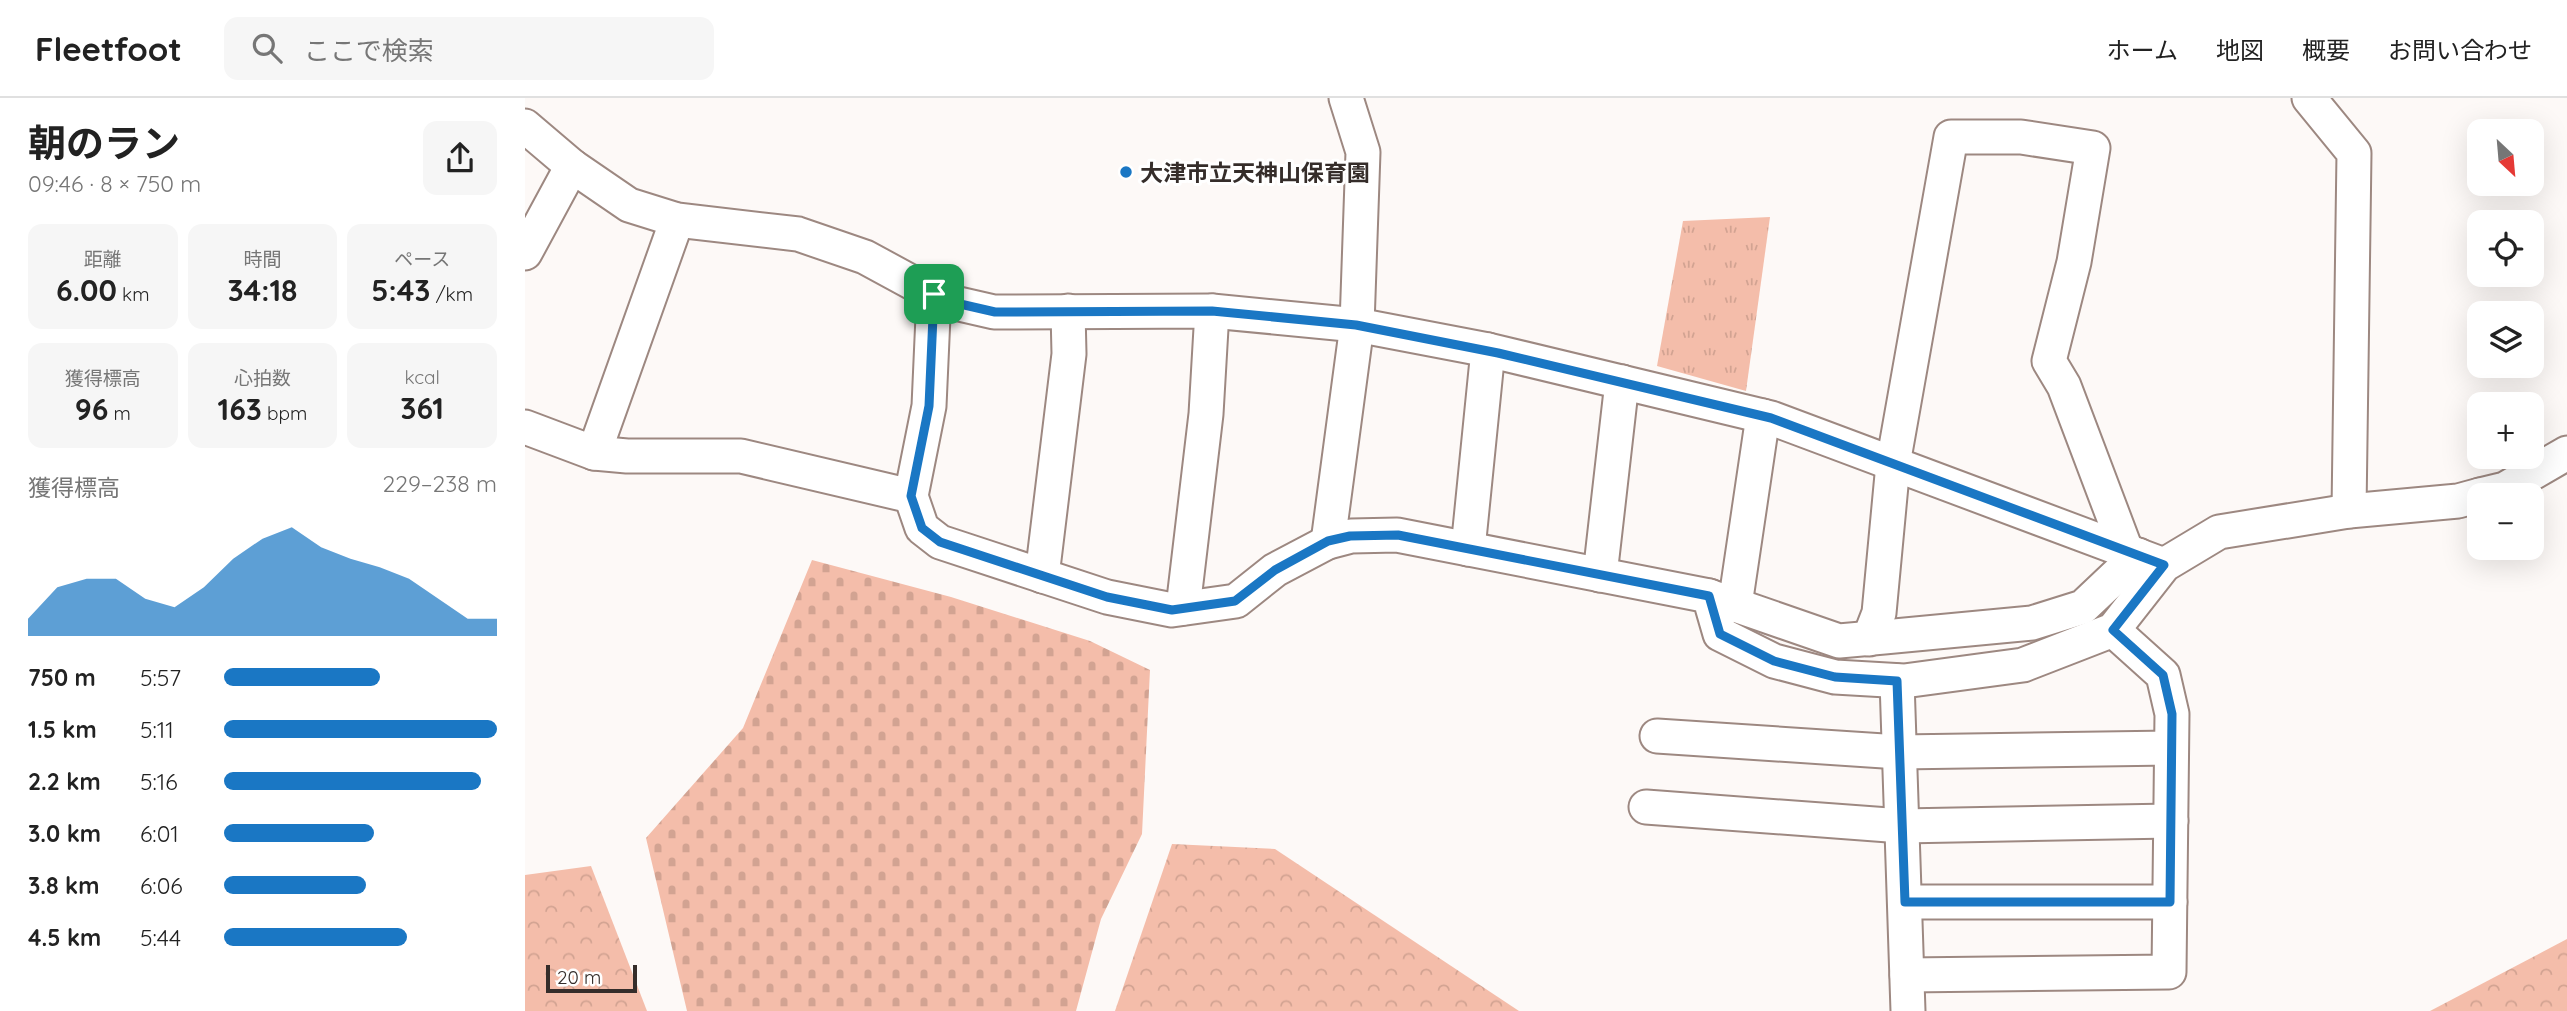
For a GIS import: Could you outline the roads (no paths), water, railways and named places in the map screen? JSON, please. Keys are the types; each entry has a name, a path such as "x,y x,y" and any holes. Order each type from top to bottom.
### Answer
{"street":[{"path":"1328,541 1356,325 1363,152 1346,98"},
{"path":"2309,98 2354,153 2349,511"},
{"path":"525,126 572,166 629,205 677,220 798,234 865,257 947,301 995,312 1212,311 1356,325 1488,351 1763,416 2143,557"},
{"path":"1763,416 1722,600 1720,634 1774,661 1835,677 1897,681 2023,665 2113,630 2143,557 2064,386 2049,361 2074,262 2093,148 2021,137 1951,137 1893,464 1879,613 1870,639"},
{"path":"525,253 572,166"},
{"path":"594,453 677,220"},
{"path":"934,294 929,406 911,496 922,528 940,542 1042,576 1107,597 1172,610 1235,601 1275,570 1328,541 1350,536 1398,535 1722,600 1839,641 1870,639 2032,623 2083,607 2143,557 2220,532 2349,511 2467,498"},
{"path":"1042,576 1069,354 1068,311"},
{"path":"1183,608 1206,414 1212,311"},
{"path":"1468,549 1488,351"},
{"path":"1600,575 1622,383"},
{"path":"525,427 594,453 627,456 741,456 911,496"},
{"path":"2515,483 2567,453"},
{"path":"1907,975 2169,972 2172,714 2163,675 2113,630"},
{"path":"1897,681 1908,1011"},
{"path":"1657,736 1899,752 2171,748"},
{"path":"1646,807 1902,826 2171,821"},
{"path":"1905,902 2170,902"}],"place":[{"name":"大津市立天神山保育園","path":"1126,172"}]}
